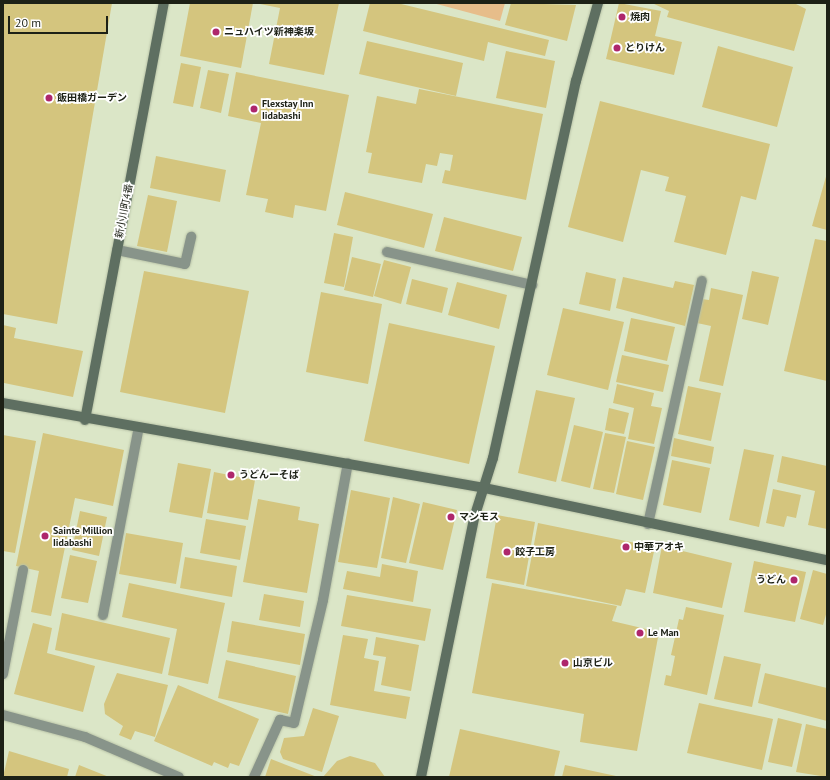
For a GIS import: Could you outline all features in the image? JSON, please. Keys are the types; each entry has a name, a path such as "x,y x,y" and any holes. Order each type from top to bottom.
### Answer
{"street":[{"name":"新小川町4番","path":"85,420 164,3"},
{"path":"421,777 484,488 532,285 576,81 598,3"},
{"path":"3,403 85,420 139,427 484,488 648,524 827,560"}],"lane":[{"path":"117,250 185,264 191,237"},
{"path":"387,252 532,285"},
{"path":"648,524 702,281"},
{"path":"103,615 139,427"},
{"path":"254,777 280,720 294,723 323,600 348,463"},
{"path":"3,674 23,570"},
{"path":"3,715 85,737 179,777"}],"shaded area":[{"path":"433,3 505,3 500,21"}],"building":[{"name":"飯田橋ガーデン","path":"3,3 112,3 57,324 3,314"},
{"path":"190,3 253,3 241,68 180,56"},
{"path":"255,3 339,3 324,75 269,64 280,8"},
{"path":"370,3 397,3 549,40 545,56 488,42 484,61 363,31"},
{"path":"511,3 576,5 567,41 505,25"},
{"path":"619,3 661,11 655,36 682,42 674,75 606,59"},
{"path":"652,3 794,3 806,9 794,51 667,17 669,11"},
{"path":"367,41 463,63 456,96 359,74"},
{"path":"718,46 793,67 777,127 702,107"},
{"path":"506,51 555,61 546,108 496,98"},
{"path":"181,63 201,67 193,107 173,103"},
{"path":"208,70 229,74 221,113 200,108"},
{"path":"236,72 349,95 326,211 295,205 293,218 265,212 268,199 246,195 261,123 228,116"},
{"path":"419,89 543,114 526,200 442,183 445,170 450,171 453,155 440,153 437,166 426,164 422,183 368,173 372,153 366,152 377,96 416,104"},
{"path":"600,101 770,144 756,200 741,196 726,255 674,242 686,196 665,191 669,177 641,170 623,242 568,227"},
{"path":"156,156 226,170 220,202 150,188"},
{"path":"827,173 827,230 812,226"},
{"path":"345,192 433,214 424,248 337,225"},
{"path":"148,195 177,201 167,252 137,246"},
{"path":"444,217 522,237 513,271 435,251"},
{"path":"334,233 353,237 344,287 324,283"},
{"path":"815,239 827,241 827,381 784,371"},
{"path":"352,257 381,264 373,297 344,290"},
{"path":"384,260 411,267 401,304 374,296"},
{"path":"144,271 249,291 225,413 120,392"},
{"path":"752,271 779,277 768,325 742,319"},
{"path":"586,272 616,279 610,311 579,304"},
{"path":"623,277 673,288 675,281 694,285 685,326 616,308"},
{"path":"412,279 448,288 442,313 406,304"},
{"path":"457,282 507,295 499,329 448,315"},
{"path":"711,288 743,295 723,386 699,381 711,326 697,323 702,299 709,300"},
{"path":"321,292 382,304 368,384 306,372"},
{"path":"563,308 624,322 608,390 547,375"},
{"path":"631,318 675,327 667,361 624,351"},
{"path":"389,323 495,346 469,464 364,441"},
{"path":"3,325 16,328 14,338 83,351 73,397 4,383"},
{"path":"622,355 669,365 663,392 616,382"},
{"path":"617,384 654,393 651,406 662,408 654,444 628,439 634,408 613,403"},
{"path":"688,386 721,393 711,441 678,434"},
{"path":"536,390 575,398 556,482 518,473"},
{"path":"609,408 629,413 624,434 605,430"},
{"path":"574,425 603,432 590,488 561,481"},
{"name":"Sainte Million Iidabashi","path":"43,433 124,450 113,506 75,498 51,616 31,612 39,571 16,566"},
{"path":"605,433 626,437 614,493 593,489"},
{"path":"3,435 36,441 15,553 3,551"},
{"path":"674,438 714,447 711,464 671,456"},
{"path":"627,441 655,447 643,500 616,494"},
{"path":"744,449 774,455 759,527 729,520"},
{"path":"782,456 827,466 827,529 808,525 815,491 777,482"},
{"path":"672,460 710,468 701,513 663,505"},
{"path":"178,463 211,469 202,518 169,512"},
{"path":"214,472 255,480 248,520 207,513"},
{"path":"773,489 801,495 796,518 787,516 784,527 766,523"},
{"path":"351,490 390,498 377,568 338,562"},
{"path":"393,497 420,504 406,563 381,558"},
{"path":"258,499 300,507 298,520 319,524 307,593 243,582"},
{"path":"423,502 457,510 443,570 409,563"},
{"path":"80,511 107,517 99,556 72,550"},
{"path":"497,515 535,522 524,585 486,578"},
{"path":"206,519 246,526 240,560 200,553"},
{"path":"538,523 655,547 645,593 626,589 621,606 526,586"},
{"path":"126,533 183,543 176,584 119,574"},
{"path":"662,546 732,563 722,608 653,593"},
{"path":"70,555 97,561 88,603 61,598"},
{"path":"185,557 237,566 232,597 180,588"},
{"path":"754,561 806,572 795,622 744,612"},
{"path":"382,564 418,571 413,602 343,589 347,571 380,577"},
{"path":"813,570 827,574 827,611 823,625 800,619"},
{"path":"129,583 225,603 208,684 168,675 177,629 122,617"},
{"name":"山京ビル","path":"492,583 617,606 612,621 659,632 637,751 580,742 584,714 472,693"},
{"path":"264,594 304,601 300,627 259,620"},
{"path":"347,595 431,609 425,641 341,626"},
{"path":"686,607 724,615 707,695 664,685 666,675 671,676 675,656 671,655 679,619 683,620"},
{"path":"62,613 170,638 162,674 55,650"},
{"path":"232,621 305,634 300,665 227,652"},
{"path":"33,623 52,628 47,653 95,666 83,712 14,694"},
{"path":"343,635 368,639 364,658 379,661 374,691 410,697 406,719 330,705"},
{"path":"376,637 419,645 411,691 381,685 386,657 373,655"},
{"path":"724,656 761,664 752,707 714,699"},
{"path":"226,660 296,676 288,714 218,698"},
{"path":"117,673 168,685 155,737 135,731 131,740 119,735 123,726 105,714 104,704"},
{"path":"765,673 827,688 827,721 758,703"},
{"path":"178,685 259,719 239,766 230,763 228,768 214,762 212,766 154,741"},
{"path":"699,703 773,719 762,770 687,753"},
{"path":"313,708 339,716 322,772 283,759 280,752 284,738 304,736"},
{"path":"778,718 802,724 792,767 768,762"},
{"path":"806,724 827,729 827,777 796,772"},
{"path":"460,729 560,751 554,777 449,777"},
{"path":"9,751 69,769 67,777 3,777"},
{"path":"350,756 375,763 385,777 323,777 337,761"},
{"path":"271,759 317,777 265,777"},
{"path":"79,765 109,777 75,777"},
{"path":"565,765 616,776 616,777 562,777"}],"place":[{"name":"焼肉","path":"622,17"},
{"name":"ニュハイツ新神楽坂","path":"216,32"},
{"name":"とりけん","path":"617,48"},
{"name":"飯田橋ガーデン","path":"49,98"},
{"name":"Flexstay Inn Iidabashi","path":"254,109"},
{"name":"うどんーそば","path":"231,475"},
{"name":"マンモス","path":"451,517"},
{"name":"Sainte Million Iidabashi","path":"45,536"},
{"name":"中華アオキ","path":"626,547"},
{"name":"餃子工房","path":"507,552"},
{"name":"うどん","path":"794,580"},
{"name":"Le Man","path":"640,633"},
{"name":"山京ビル","path":"565,663"}]}
